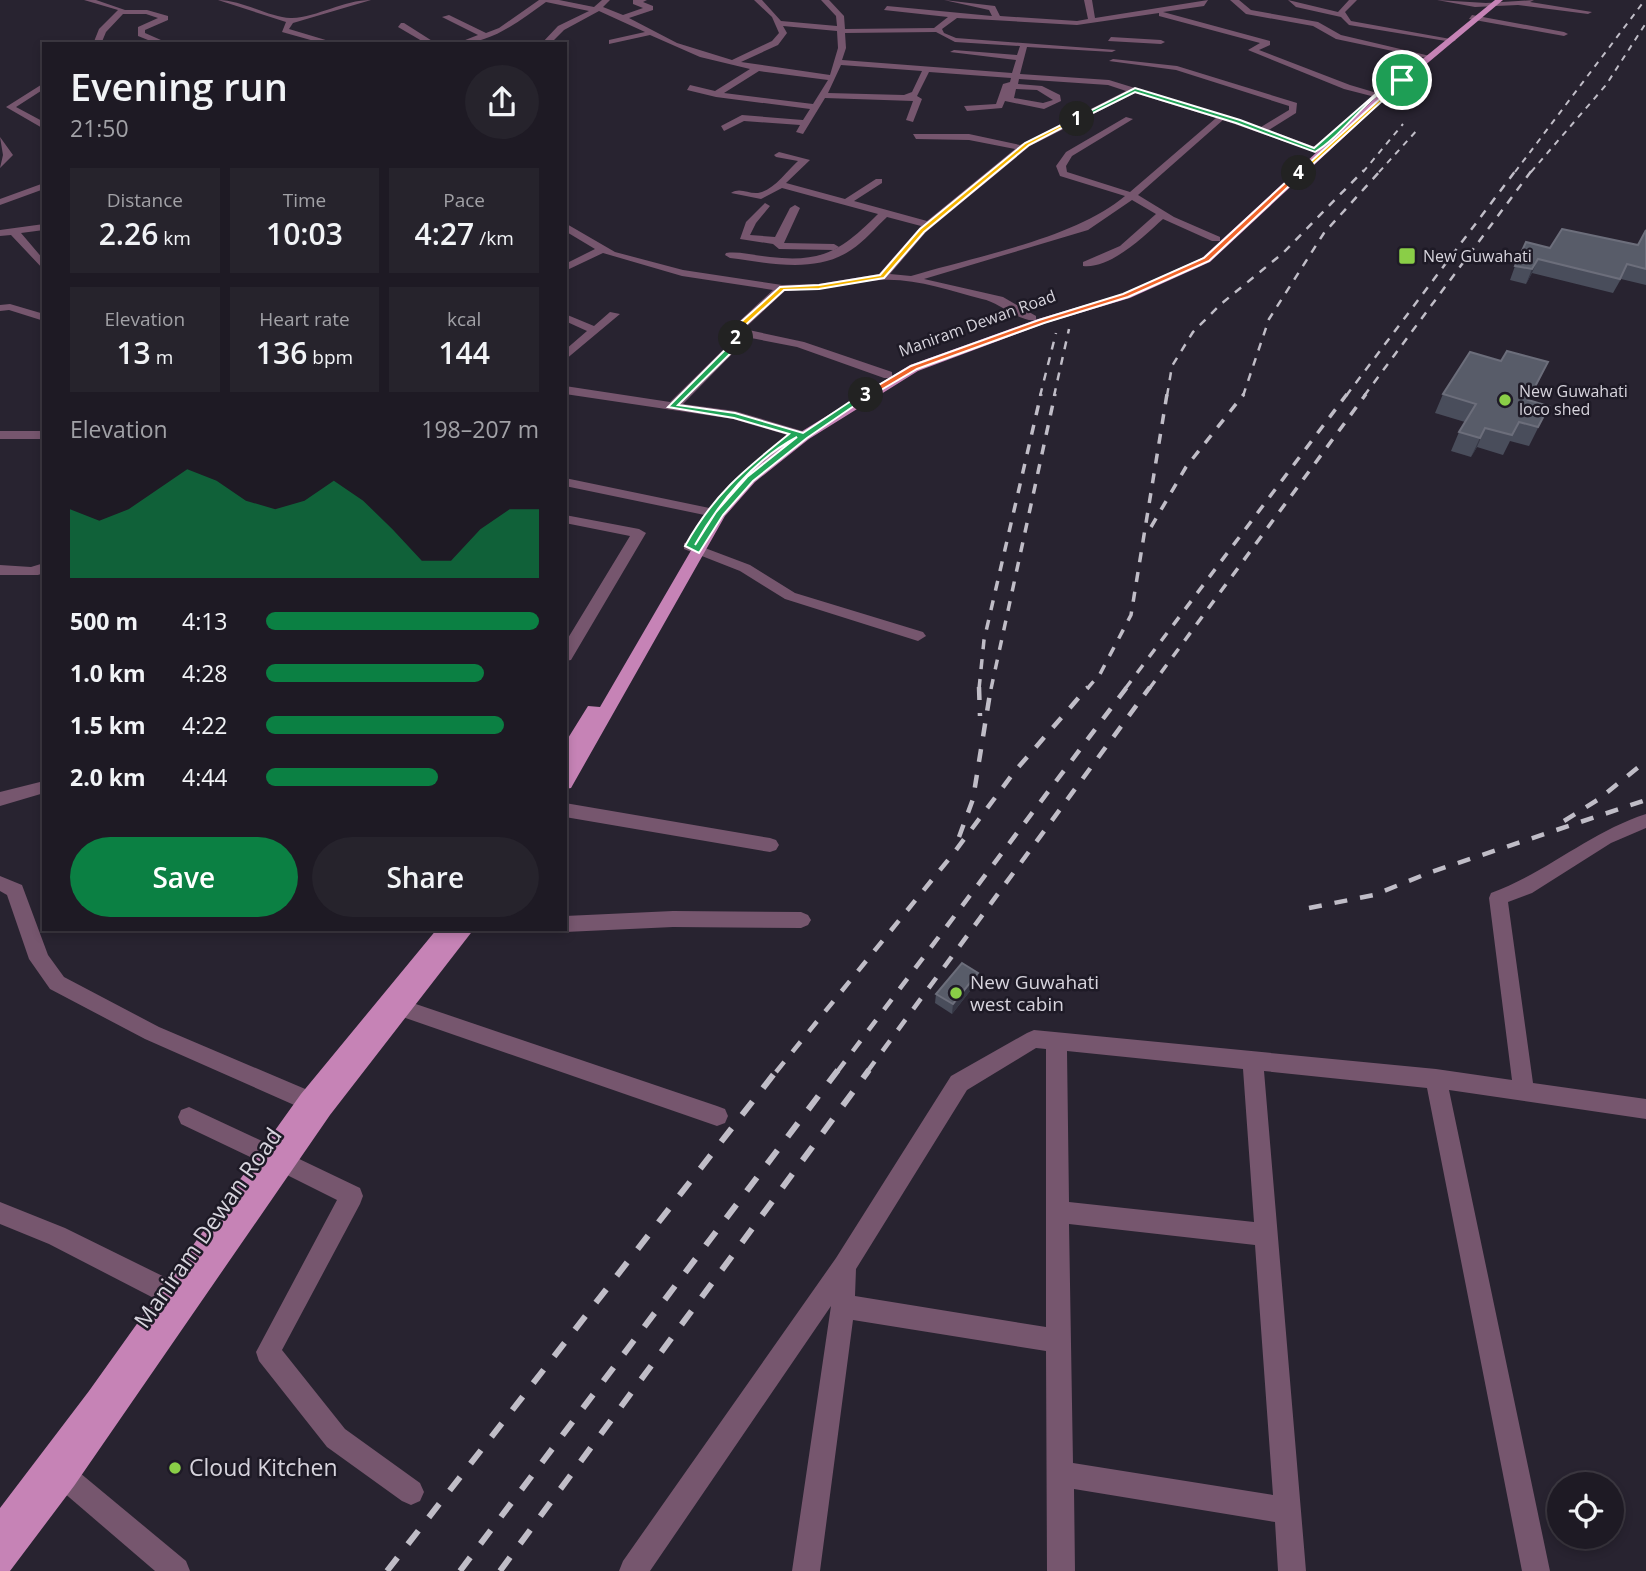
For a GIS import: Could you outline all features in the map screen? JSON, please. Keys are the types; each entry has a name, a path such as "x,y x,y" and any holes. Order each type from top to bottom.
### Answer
{"main road":[{"name":"Maniram Dewan Road","path":"1399,79 1486,8"},
{"name":"Maniram Dewan Road","path":"799,435 914,368 1042,321 1126,296 1206,260 1380,95 1449,40"},
{"name":"Maniram Dewan Road","path":"567,779 714,512 799,435 888,375 1031,318 1163,275 1198,258 1216,239 1319,151"},
{"name":"Maniram Dewan Road","path":"567,755 694,548"},
{"name":"Maniram Dewan Road","path":"278,1160 309,1101 447,931"},
{"name":"Maniram Dewan Road","path":"0,1530 106,1404 278,1160 462,931"},
{"name":"Maniram Dewan Road","path":"0,1561 65,1477 106,1404"}],"street":[{"path":"33,0 44,0"},
{"path":"88,0 118,5 122,9 121,12"},
{"path":"222,0 290,21 367,0"},
{"path":"466,42 502,30 543,0 624,16 684,49 759,67 833,78"},
{"path":"547,42 561,28 597,9 606,0"},
{"path":"624,16 650,8 636,2 643,0"},
{"path":"735,62 775,43 783,33 779,23 758,0"},
{"path":"724,128 742,118 803,128 833,78 842,48 840,16 825,0"},
{"path":"897,0 887,8 955,16 1091,24 1201,5 1204,0"},
{"path":"948,0 992,8"},
{"path":"992,8 1000,0"},
{"path":"1088,0 1091,24"},
{"path":"1234,0 1242,17"},
{"path":"1292,0 1343,15"},
{"path":"1353,0 1341,12 1349,23 1449,40"},
{"path":"1441,0 1486,8 1564,34"},
{"path":"1486,8 1530,0"},
{"path":"1520,3 1588,12"},
{"path":"992,8 998,19"},
{"path":"98,42 102,31 121,12 147,12 165,18 141,30 141,34 161,42"},
{"path":"1155,12 1267,43 1252,50 1380,95"},
{"path":"939,30 947,19 955,16"},
{"path":"446,17 486,36"},
{"path":"1215,29 1242,17 1315,24 1339,37 1426,56"},
{"path":"290,21 285,30 328,42"},
{"path":"779,23 841,30 939,30 955,40 1112,50"},
{"path":"401,25 430,42"},
{"path":"612,42 651,33"},
{"path":"995,43 997,33"},
{"path":"1103,82 1113,61 1109,36 1161,42"},
{"path":"968,104 1000,102 1021,58 1024,45"},
{"path":"954,52 1021,58"},
{"path":"1113,61 1177,68 1294,105 1293,111 1262,130"},
{"path":"838,62 1103,82 1222,117 1319,151"},
{"path":"869,75 876,65"},
{"path":"716,93 759,67"},
{"path":"905,98 915,94 928,68"},
{"path":"1013,74 1011,102 1044,106 1057,101 1054,94 1039,88 1014,85"},
{"path":"42,86 10,107 42,125"},
{"path":"855,96 862,86"},
{"path":"690,88 816,107"},
{"path":"882,277 929,225 1022,148 1135,90"},
{"path":"823,95 918,99 909,120"},
{"path":"911,279 1084,228 1131,195 1222,117"},
{"path":"1129,119 1069,154 1061,166 1063,174 1131,195 1161,215 1216,239"},
{"path":"916,136 968,136 1022,148"},
{"path":"0,141 8,156 0,165"},
{"path":"779,155 805,160 779,184 782,184"},
{"path":"845,202 879,181"},
{"path":"736,193 761,197 782,184 929,225"},
{"path":"0,186 11,190 42,186"},
{"path":"0,202 42,187"},
{"path":"765,206 751,222 744,237 778,240"},
{"path":"795,208 777,244 783,247 847,247"},
{"path":"730,255 799,261 826,257 847,247 885,213"},
{"path":"1087,264 1124,248 1161,215"},
{"path":"0,233 42,227"},
{"path":"567,227 611,254 682,273 782,288 819,287 882,277 911,279 999,299 1031,318"},
{"path":"14,231 42,265"},
{"path":"567,267 603,249"},
{"path":"735,331 782,288"},
{"path":"0,308 10,307 42,317"},
{"path":"567,354 614,314"},
{"path":"567,318 594,330"},
{"path":"672,407 736,344 735,331"},
{"path":"735,331 800,344 888,375"},
{"path":"567,390 735,415 799,435"},
{"path":"0,435 42,435"},
{"path":"567,482 714,512"},
{"path":"567,519 639,533 567,653"},
{"path":"694,548 746,568 790,596 918,636"},
{"path":"0,570 33,572 42,567"},
{"path":"0,800 42,788"},
{"path":"567,810 770,845"},
{"path":"1524,1093 1498,898 1525,888 1605,838 1646,821"},
{"path":"0,883 15,890 39,959 57,983 152,1033 309,1101"},
{"path":"567,924 673,919 801,920"},
{"path":"401,1008 717,1116"},
{"path":"633,1571 844,1266 959,1083 1034,1039 1436,1079 1646,1109"},
{"path":"1056,1042 1061,1571"},
{"path":"1253,1061 1292,1571"},
{"path":"1436,1079 1536,1571"},
{"path":"190,1117 352,1196 268,1352 336,1438 411,1492"},
{"path":"1058,1212 1266,1235"},
{"path":"0,1213 57,1237 181,1298"},
{"path":"806,1571 843,1306 844,1266"},
{"path":"843,1306 1059,1341"},
{"path":"1060,1474 1288,1511"},
{"path":"65,1477 176,1571"}],"building":[{"path":"1562,229 1638,245 1646,230 1646,269 1627,264 1620,279 1538,259 1532,269 1515,266 1526,242 1550,248"},
{"path":"1507,351 1548,362 1528,400 1549,406 1538,427 1519,422 1512,435 1485,428 1480,438 1459,432 1476,404 1443,394 1470,352 1501,361"},
{"path":"962,963 978,973 953,1004 936,994"}],"railway":[{"path":"1515,172 1645,0"},
{"path":"1531,172 1606,85 1646,23"},
{"path":"1363,172 1403,124"},
{"path":"1379,172 1419,128"},
{"path":"1167,396 1172,366 1193,332 1221,304 1283,253 1364,170"},
{"path":"1243,395 1269,319 1324,233 1381,170"},
{"path":"1346,396 1516,170"},
{"path":"1364,396 1532,170"},
{"path":"1054,396 1069,329"},
{"path":"1040,396 1056,333"},
{"path":"979,688 984,640 1041,394"},
{"path":"991,689 1055,394"},
{"path":"1087,689 1100,674 1131,615 1167,394"},
{"path":"1125,689 1347,394"},
{"path":"1149,689 1366,394"},
{"path":"1151,527 1186,467 1243,395"},
{"path":"959,837 973,799 991,687"},
{"path":"776,1072 953,854 1015,771 1088,687"},
{"path":"837,1072 1127,687"},
{"path":"867,1072 1150,687"},
{"path":"979,688 980,716"},
{"path":"1564,821 1599,799 1646,761"},
{"path":"1309,908 1374,895 1431,872 1646,800"},
{"path":"387,1571 777,1070"},
{"path":"460,1571 838,1070"},
{"path":"500,1571 869,1070"}],"place":[{"name":"New Guwahati","path":"1407,256"},
{"name":"New Guwahati loco shed","path":"1505,400"},
{"name":"New Guwahati west cabin","path":"956,993"},
{"name":"Cloud Kitchen","path":"175,1468"}],"route":[{"path":"1402,80 1206,260 1126,296 1042,321 914,368 897,377 804,436 795,434 777,447 741,477 709,511 689,546 699,550 719,514 750,479 804,436 735,415 672,407 736,344 735,331 782,288 819,287 882,277 922,230 1027,144 1135,90 1238,122 1315,151 1377,94 1396,79 1402,80"}]}
